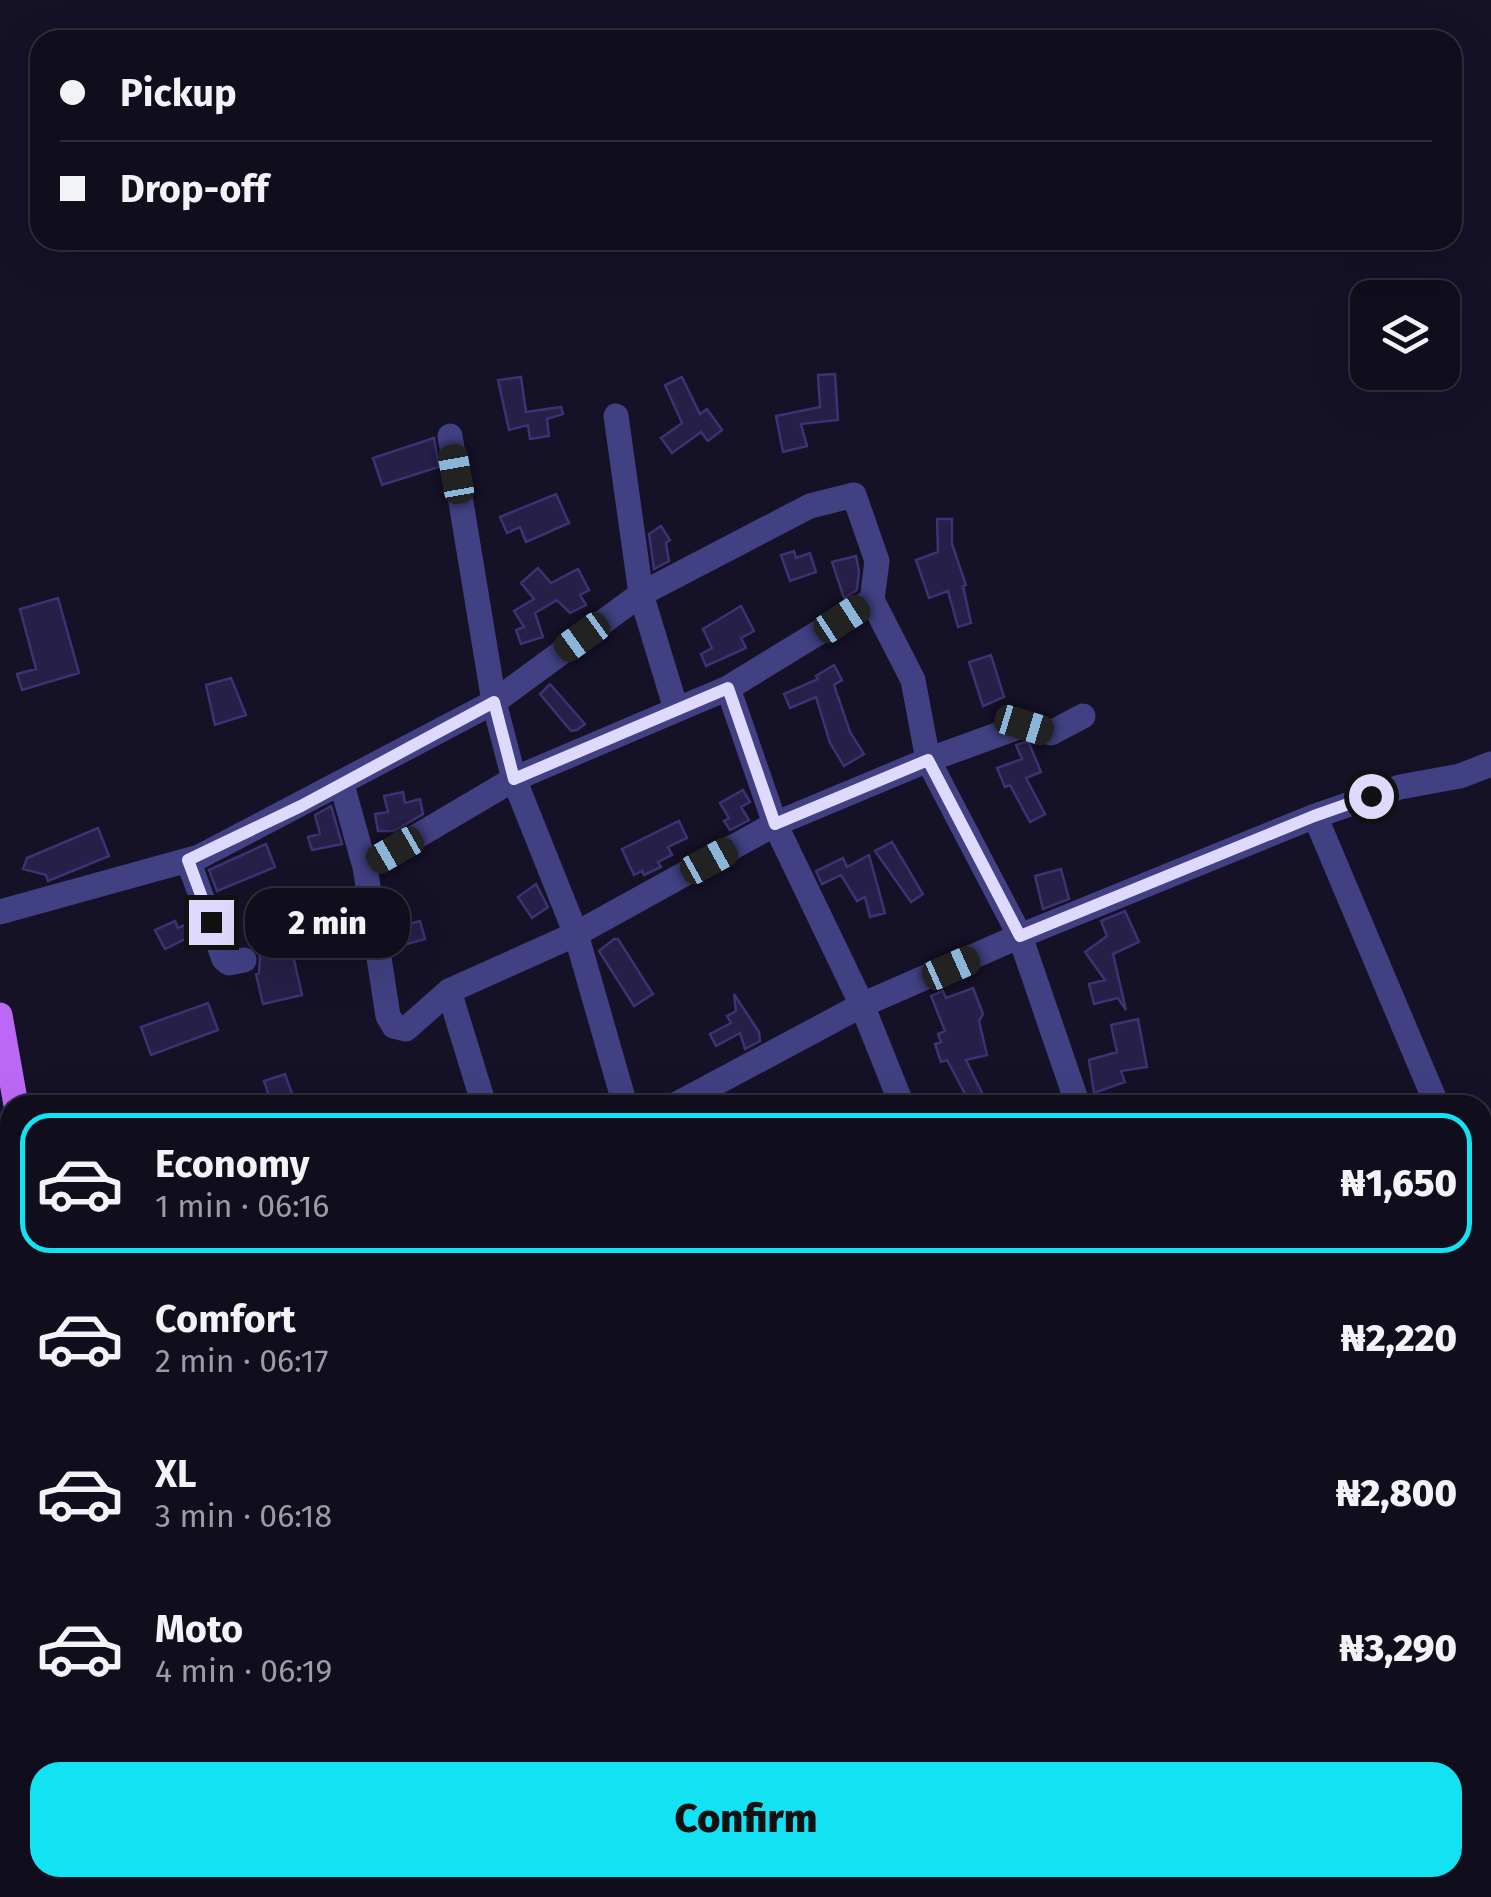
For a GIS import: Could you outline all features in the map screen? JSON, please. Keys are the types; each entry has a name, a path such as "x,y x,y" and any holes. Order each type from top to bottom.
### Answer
{"main road":[{"path":"0,1015 14,1095"}],"street":[{"path":"616,416 642,594 676,708"},
{"path":"450,436 494,702 514,779 576,934 622,1095"},
{"path":"0,912 188,860 342,785 494,702 642,594 810,506 854,496 877,561 872,600 913,680 928,760 1020,936 1075,1095"},
{"path":"365,867 514,779 728,688 872,600"},
{"path":"728,688 775,824 862,1005 898,1095"},
{"path":"342,785 365,867 388,1016 394,1026 406,1029 449,991 576,934 775,824 1024,725 1051,733 1083,716"},
{"path":"694,1095 862,1005 1020,936 1314,816 1400,787 1460,776 1491,764"},
{"path":"1314,816 1433,1095"},
{"path":"188,860 224,959 229,963 244,960"},
{"path":"449,991 481,1095"}],"building":[{"path":"835,374 838,420 801,424 807,446 783,452 776,416 820,407 818,375"},
{"path":"521,377 526,412 561,407 563,414 547,419 549,436 530,439 528,425 509,430 498,380"},
{"path":"682,377 700,414 707,409 722,430 708,441 701,432 672,453 661,438 682,423 665,385"},
{"path":"434,438 439,467 382,485 373,458"},
{"path":"556,494 569,523 526,542 520,527 507,533 500,517"},
{"path":"937,519 952,519 952,544 966,585 963,586 971,623 958,627 948,591 929,598 916,560 938,552"},
{"path":"661,526 670,540 666,543 669,561 654,569 649,534"},
{"path":"794,551 796,558 810,553 816,572 790,581 781,555"},
{"path":"856,556 857,590 844,598 832,562"},
{"path":"538,568 551,583 578,569 589,590 580,595 586,605 570,613 557,600 535,613 543,637 521,644 516,630 524,627 514,611 534,599 521,583"},
{"path":"58,598 79,673 22,690 17,674 36,669 20,609"},
{"path":"741,606 754,631 741,638 746,648 706,666 701,654 712,648 703,629"},
{"path":"991,655 1004,697 983,706 969,662"},
{"path":"834,665 842,680 834,685 850,732 864,754 844,766 830,743 816,697 790,708 784,694 818,679 816,676"},
{"path":"231,678 246,715 215,725 206,685"},
{"path":"550,684 585,724 577,730 571,731 540,694"},
{"path":"1029,743 1041,772 1026,778 1045,814 1030,822 1010,785 1005,787 997,768 1022,759 1016,745"},
{"path":"743,790 750,802 741,807 749,820 730,830 724,821 729,818 720,803"},
{"path":"403,792 405,803 420,799 423,814 394,831 378,831 375,814 388,812 384,796"},
{"path":"331,806 342,844 312,850 308,837 320,834 315,815"},
{"path":"679,821 687,838 668,847 672,855 658,862 661,867 634,875 622,849"},
{"path":"98,828 109,856 48,881 46,875 23,869 27,858"},
{"path":"892,842 923,894 911,902 875,851"},
{"path":"266,844 275,867 217,891 209,870"},
{"path":"869,855 885,913 870,917 865,897 857,901 841,875 822,884 816,871 843,858 847,867"},
{"path":"1061,869 1069,899 1043,909 1035,876"},
{"path":"536,884 548,907 532,918 518,897"},
{"path":"394,897 395,903 402,901 406,925 420,921 425,939 404,945 403,940 393,943 386,899"},
{"path":"304,909 312,951 293,955 302,995 263,1004 256,974 260,956 252,946 292,934 288,912"},
{"path":"1125,911 1139,942 1113,954 1126,1010 1118,998 1094,1004 1089,984 1105,980 1085,952 1107,936 1101,921"},
{"path":"175,921 178,928 191,922 197,933 165,949 155,930"},
{"path":"618,939 653,994 634,1006 599,951"},
{"path":"973,988 983,1014 979,1021 987,1055 966,1060 983,1095 966,1095 947,1060 941,1062 935,1044 941,1042 938,1034 945,1031 931,996 943,991 946,998"},
{"path":"734,994 759,1032 760,1041 745,1049 740,1033 716,1046 710,1034 731,1023 727,1016 736,1011"},
{"path":"208,1003 218,1030 151,1055 141,1027"},
{"path":"1138,1019 1147,1067 1121,1071 1125,1082 1094,1093 1089,1060 1117,1052 1111,1025"},
{"path":"285,1074 292,1095 269,1095 264,1081"}],"route":[{"path":"211,922 188,860 301,806 494,702 514,779 728,688 775,824 928,760 1020,936 1371,796"}]}
